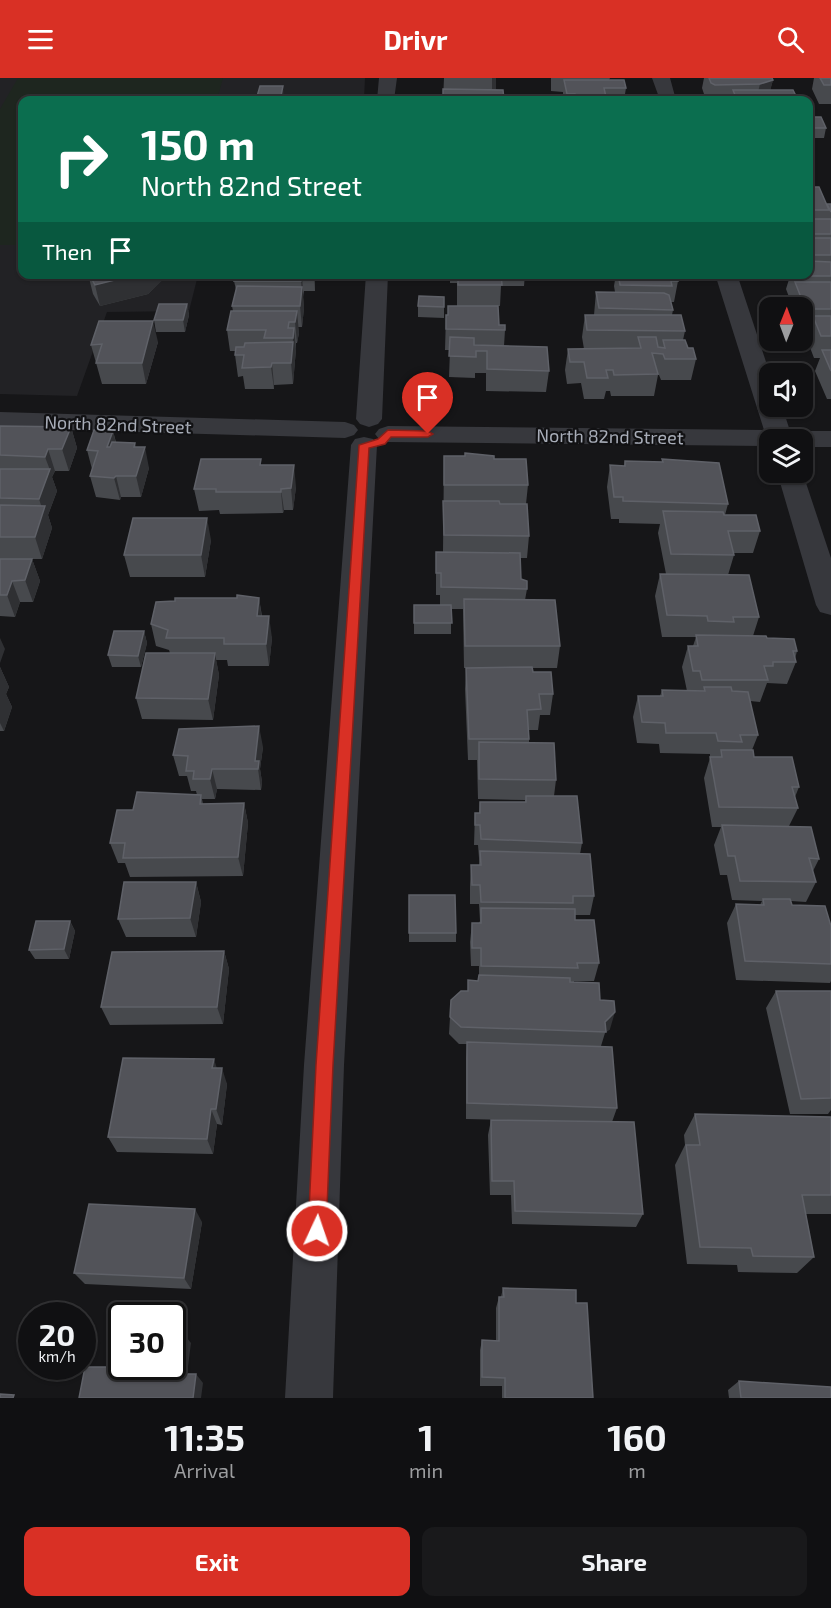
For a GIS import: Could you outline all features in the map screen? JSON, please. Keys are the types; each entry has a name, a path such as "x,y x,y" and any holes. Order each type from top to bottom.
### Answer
{"street":[{"path":"386,96 388,78"},
{"path":"661,78 667,96"},
{"path":"309,1398 324,1065 376,279"},
{"path":"728,279 776,429"},
{"name":"North 82nd Street","path":"0,420 366,432 759,439"},
{"name":"North 82nd Street","path":"813,439 831,439"},
{"path":"793,483 831,605"}],"shaded area":[{"path":"0,78 365,78 364,96 18,96 18,279 197,279 189,311 107,312 77,396 0,394"},
{"path":"18,78 223,78 218,96 18,96 18,245 0,245 0,109"}],"building":[{"path":"709,78 772,78 773,80 760,84 715,85"},
{"path":"820,78 831,78 831,85 824,85"},
{"path":"564,80 624,80 626,88 604,88 606,96 567,94"},
{"path":"260,86 283,86 281,96 257,96"},
{"path":"443,89 503,90 504,96 443,96"},
{"path":"733,90 793,90 796,96 735,96"},
{"path":"813,117 821,117 826,128 813,128"},
{"path":"813,187 819,187 829,210 813,210"},
{"path":"813,219 831,219 831,234 813,234"},
{"path":"813,238 831,238 831,255 813,255"},
{"path":"813,261 831,262 831,276 813,276"},
{"path":"92,279 119,279 95,285"},
{"path":"235,279 301,279 301,281 234,281"},
{"path":"458,279 501,279 502,285 458,285"},
{"path":"619,279 677,279 678,281 671,281 672,286 620,285"},
{"path":"795,282 831,282 831,309 814,309 813,297 801,297"},
{"path":"237,286 302,287 300,306 232,306"},
{"path":"596,292 664,293 669,295 673,310 599,308"},
{"path":"419,296 444,297 444,307 418,306"},
{"path":"159,304 187,304 183,320 154,320"},
{"path":"448,306 498,306 499,325 505,325 505,330 446,329"},
{"path":"231,311 297,311 295,322 289,322 288,328 294,328 293,338 264,338 266,330 227,330"},
{"path":"585,315 681,315 685,331 587,330"},
{"path":"813,316 831,316 831,336 821,336"},
{"path":"99,321 153,321 142,363 96,363 102,344 91,345"},
{"path":"450,337 474,338 474,345 547,347 549,371 487,369 487,351 476,351 476,357 449,356"},
{"path":"638,337 656,337 658,347 665,348 663,340 685,340 688,348 693,348 696,359 665,359 663,354 652,353 658,374 614,375 613,370 606,370 608,378 587,378 584,362 570,362 568,349 641,348"},
{"path":"293,342 291,363 272,363 271,367 242,368 244,355 235,355 236,347 244,347 245,343"},
{"path":"822,350 831,350 831,371"},
{"path":"0,426 71,427 62,449 48,449 45,457 0,455"},
{"path":"94,430 113,431 107,447 110,447 112,442 135,443 134,447 145,447 136,476 116,476 114,478 90,476 98,451 87,450"},
{"path":"465,453 494,456 494,459 526,459 528,485 444,485 444,456 465,456"},
{"path":"201,459 261,459 260,465 294,465 291,488 281,489 281,492 216,492 216,489 194,489"},
{"path":"662,459 719,463 728,504 623,501 623,497 614,497 610,465 625,466 625,461 663,462"},
{"path":"0,469 50,469 39,499 0,498"},
{"path":"443,501 499,501 500,504 527,504 529,536 444,535"},
{"path":"0,505 45,506 35,537 0,537"},
{"path":"663,511 756,515 760,531 728,531 734,555 671,554"},
{"path":"133,518 207,518 201,555 124,555"},
{"path":"436,552 520,553 521,579 527,581 527,589 441,587 441,573 436,573"},
{"path":"0,559 32,559 25,580 12,581 7,595 0,595"},
{"path":"660,574 749,575 759,617 733,617 734,622 708,621 707,616 667,615"},
{"path":"237,595 259,598 257,616 269,616 266,644 224,644 224,638 166,638 168,630 151,624 156,602 175,601 175,598 237,598"},
{"path":"464,599 555,600 560,646 465,646"},
{"path":"414,605 451,605 452,623 414,623"},
{"path":"114,631 144,631 138,656 108,655"},
{"path":"696,635 766,636 767,638 794,639 797,651 793,651 796,662 773,662 773,666 764,666 768,680 702,680 700,671 693,671 688,646 698,646"},
{"path":"146,653 215,653 208,699 136,698"},
{"path":"532,667 533,672 551,672 553,694 539,694 541,709 527,710 529,739 469,739 466,668"},
{"path":"704,687 731,687 732,691 748,692 758,735 740,735 742,742 718,741 716,733 666,733 665,723 642,722 638,696 663,696 662,690 705,691"},
{"path":"259,726 255,761 259,761 258,769 212,769 210,779 193,779 194,771 186,771 188,756 173,755 179,729"},
{"path":"479,742 554,743 556,780 479,779"},
{"path":"721,750 753,750 754,757 792,757 799,787 792,787 798,808 719,807 710,757 722,757"},
{"path":"137,792 201,795 200,804 244,803 238,857 123,858 125,843 110,843 117,810 133,810"},
{"path":"526,796 577,796 582,843 481,839 480,825 475,825 475,813 480,813 480,802 526,802"},
{"path":"722,825 811,827 819,859 809,858 816,882 740,881 735,856 728,856"},
{"path":"480,851 590,854 594,896 573,896 573,903 481,902 480,885 472,885 471,865 481,865"},
{"path":"124,882 196,882 190,918 118,919"},
{"path":"409,895 455,895 456,933 409,933"},
{"path":"763,899 790,899 792,905 825,906 831,926 831,964 745,961 736,904 764,905"},
{"path":"481,908 575,909 575,920 594,920 599,963 577,963 578,968 481,966 481,948 472,948 472,923 481,923"},
{"path":"36,921 70,921 64,949 29,950"},
{"path":"224,951 217,1007 101,1007 112,952"},
{"path":"479,975 570,978 570,982 599,983 600,1000 614,1001 615,1012 605,1022 606,1032 461,1027 450,1017 451,1000 461,991 468,991 468,980 478,981"},
{"path":"776,991 831,991 831,1098 801,1099"},
{"path":"467,1042 612,1047 617,1108 467,1103"},
{"path":"123,1058 214,1059 212,1068 222,1068 216,1109 211,1109 207,1139 108,1137"},
{"path":"695,1114 831,1117 831,1195 802,1195 814,1257 753,1256 751,1248 700,1247 686,1145 700,1145"},
{"path":"491,1120 634,1122 643,1214 515,1211 514,1181 492,1181"},
{"path":"89,1204 195,1209 184,1278 74,1273"},
{"path":"503,1288 576,1290 576,1303 587,1303 593,1398 505,1398 505,1378 482,1377 482,1340 499,1341 499,1297 504,1297"},
{"path":"96,1367 108,1367 108,1380 186,1380 186,1374 196,1374 193,1398 79,1398 82,1380 96,1380"},
{"path":"739,1381 831,1387 831,1398 741,1398"},
{"path":"0,1394 14,1395 13,1398 0,1398"}],"route":[{"path":"317,1231 324,1065 364,445 381,442 388,434 428,434"}]}
